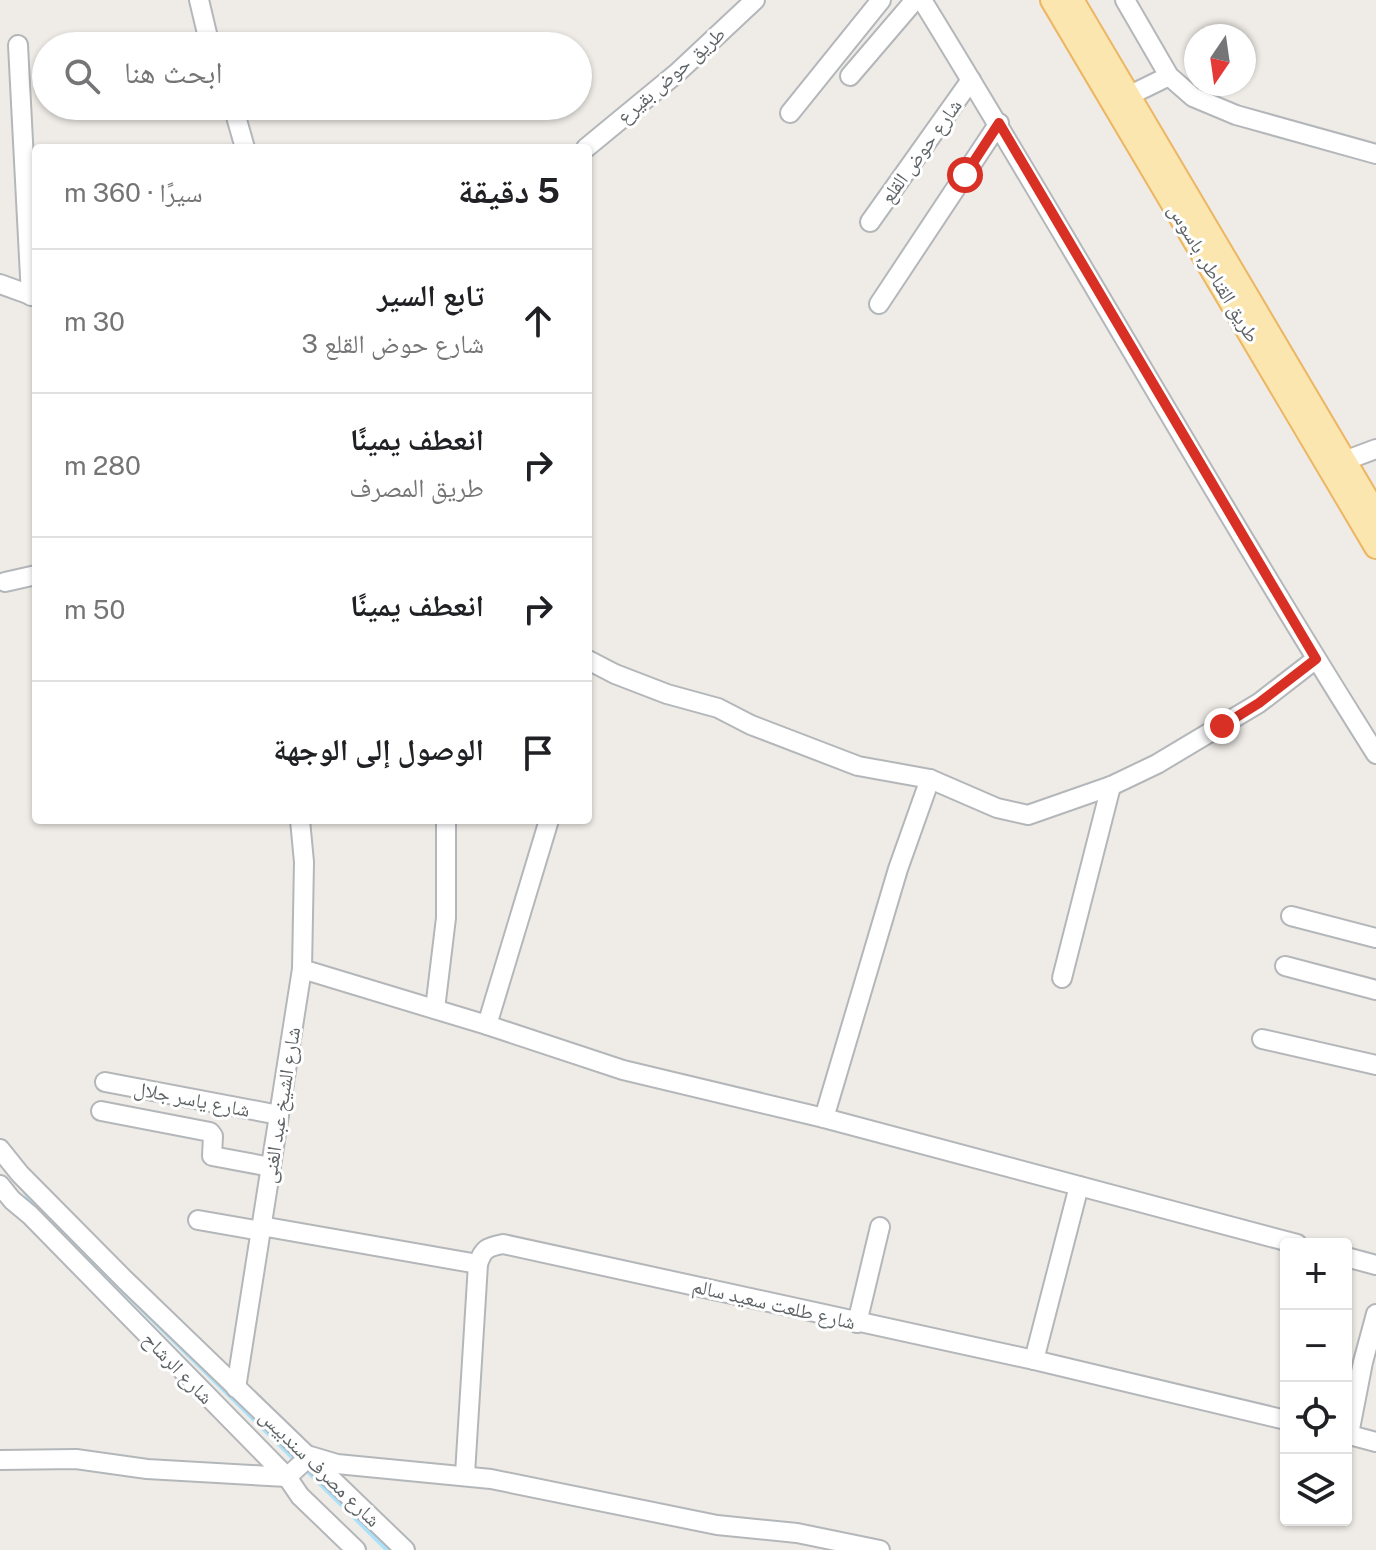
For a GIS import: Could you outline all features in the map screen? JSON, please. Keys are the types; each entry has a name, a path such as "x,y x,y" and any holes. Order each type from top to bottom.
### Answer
{"main road":[{"name":"طريق القناطر, باسوس","path":"1052,0 1121,100 1376,514"},
{"name":"طريق القناطر, باسوس","path":"1072,0 1121,100 1376,547"}],"street":[{"path":"199,0 207,32"},
{"name":"طريق حوض بقيرع","path":"591,144 677,73 755,0"},
{"path":"790,113 881,0"},
{"path":"850,76 915,0"},
{"path":"922,0 999,123 1316,659 1376,754"},
{"path":"1125,0 1169,76 1193,97 1222,111 1376,154"},
{"path":"18,45 32,266"},
{"path":"1121,100 1169,76"},
{"name":"شارع حوض القلع","path":"870,222 971,80"},
{"path":"237,120 244,144"},
{"path":"879,304 999,123"},
{"path":"0,284 32,296"},
{"path":"1344,461 1376,449"},
{"path":"5,582 32,576"},
{"path":"592,667 667,694 718,708 751,725 858,766 930,779 997,808 1028,815 1111,786 1204,737 1259,703 1316,659"},
{"path":"824,1118 898,869 930,779"},
{"path":"1062,978 1111,786"},
{"name":"شارع الشيخ عبد الغنى","path":"236,1388 302,969 304,862 300,824"},
{"path":"435,1009 446,918 446,824"},
{"path":"487,1025 548,824"},
{"path":"1291,916 1376,938"},
{"path":"1285,966 1376,990"},
{"path":"302,969 623,1070 824,1118 1280,1239"},
{"path":"1262,1039 1376,1065"},
{"name":"شارع ياسر جلال","path":"105,1082 279,1115"},
{"path":"101,1111 210,1132 213,1136 212,1156 271,1167"},
{"name":"شارع الرشاح","path":"0,1149 28,1182 236,1388"},
{"name":"شارع الرشاح","path":"0,1185 356,1550"},
{"path":"1034,1360 1079,1186"},
{"path":"198,1220 478,1264 465,1474"},
{"path":"857,1323 880,1227"},
{"name":"شارع طلعت سعيد سالم","path":"478,1264 488,1246 503,1244 1034,1360 1280,1419"},
{"path":"1352,1259 1376,1265"},
{"path":"1352,1417 1376,1314"},
{"name":"شارع مصرف سندبيس","path":"236,1388 405,1550"},
{"path":"1352,1435 1376,1442"},
{"path":"0,1450 76,1447 148,1458 272,1463"},
{"path":"0,1460 76,1459 147,1469 287,1477 310,1456 337,1464 465,1474 731,1527 797,1533 880,1550"}],"waterway":[{"path":"23,1189 30,1200 297,1462"},
{"path":"304,1468 387,1550"}],"route":[{"path":"965,175 999,123 1316,659 1259,703 1222,726"}]}
